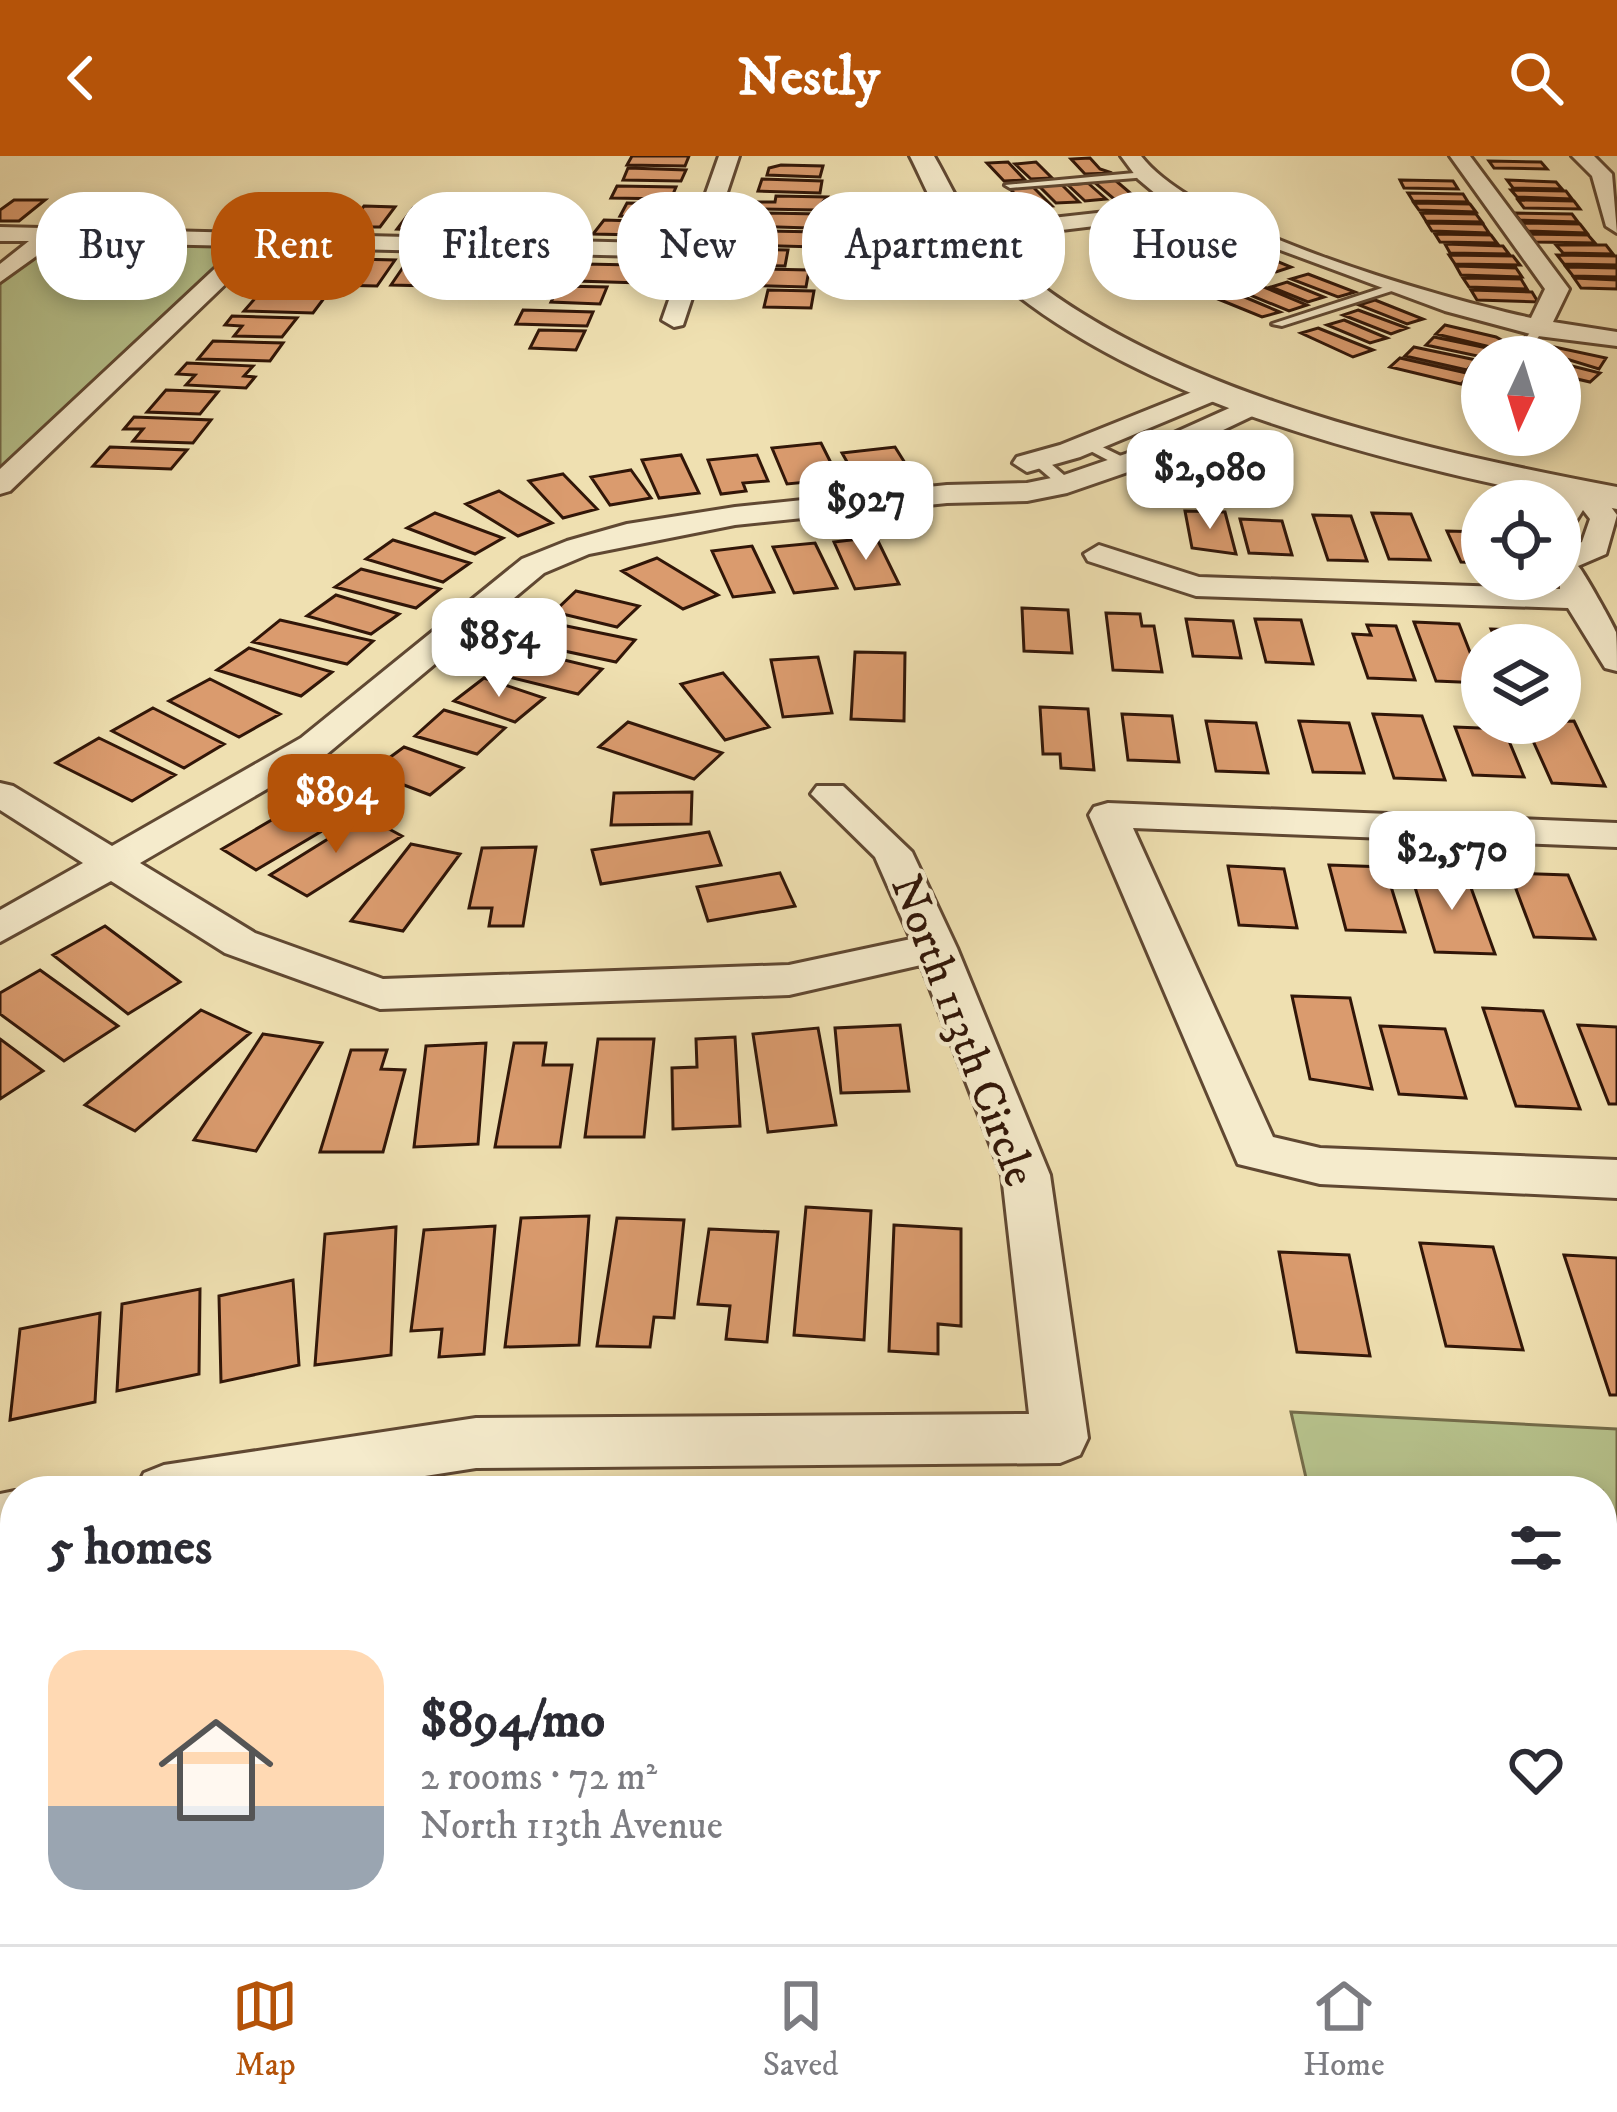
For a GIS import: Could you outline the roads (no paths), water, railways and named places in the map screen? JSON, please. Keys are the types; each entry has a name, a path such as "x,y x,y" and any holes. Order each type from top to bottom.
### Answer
{"street":[{"path":"717,192 729,156"},
{"path":"922,156 940,192"},
{"path":"1460,156 1557,289 1538,329"},
{"path":"1582,156 1602,174 1616,218"},
{"path":"1138,165 1171,192"},
{"path":"0,234 36,235"},
{"path":"375,244 617,249"},
{"path":"1280,245 1465,312 1538,329 1617,339"},
{"path":"0,274 36,246"},
{"path":"0,485 211,287"},
{"path":"674,320 681,300"},
{"path":"1044,300 1143,357 1254,405 1420,456 1601,496 1605,519 1595,547 1581,550"},
{"path":"947,494 970,476 1088,444 1217,390"},
{"path":"0,928 314,746 533,566 575,544 669,526 947,494 991,499 1066,484 1126,464 1254,405"},
{"path":"1099,554 1196,586 1461,595"},
{"path":"1580,600 1617,662"},
{"path":"0,794 115,861 240,943 380,994 789,980 936,949"},
{"name":"North 113th Circle","path":"262,1476 476,1443 1060,1438 1026,1175 892,852 830,794"},
{"path":"1617,835 1108,815 1256,1151 1320,1166 1617,1179"}],"lane":[{"path":"1010,185 1138,165"},
{"path":"1278,324 1391,288"},
{"path":"1533,336 1538,329"},
{"path":"1088,444 1126,464"},
{"path":"1039,461 1066,484"}]}
